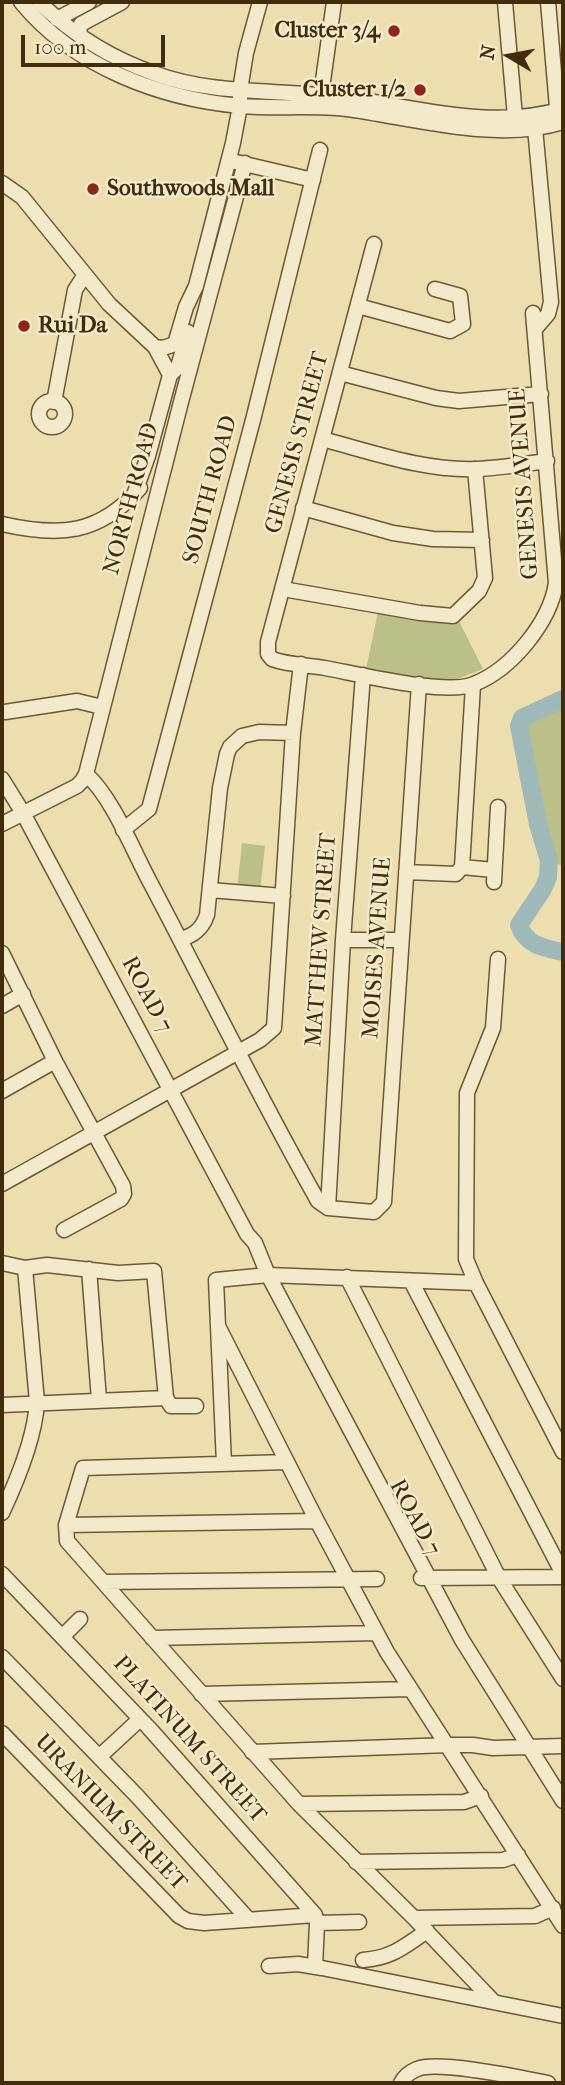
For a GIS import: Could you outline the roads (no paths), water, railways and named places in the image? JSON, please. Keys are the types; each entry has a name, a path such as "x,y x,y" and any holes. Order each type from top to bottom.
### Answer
{"street":[{"path":"20,2 61,41 131,80 190,98 240,106 319,106 427,124 516,130 535,128 561,117"},
{"path":"38,2 81,37 117,57 157,75 191,84 321,95 430,112 561,117"},
{"path":"57,19 89,2"},
{"path":"81,37 81,24 122,2"},
{"path":"155,347 163,348 175,344 186,307 196,286 229,160 240,106 246,54 260,2"},
{"path":"321,95 334,2"},
{"path":"505,2 515,117"},
{"path":"548,2 561,117"},
{"path":"535,128 551,302 545,320 535,329"},
{"name":"SOUTH ROAD","path":"123,830 149,809 253,420 320,150"},
{"path":"229,160 313,180"},
{"name":"NORTH ROAD","path":"86,774 245,163"},
{"path":"2,183 26,202 108,304 155,347 170,374"},
{"path":"2,191 26,202"},
{"name":"GENESIS STREET","path":"301,664 278,661 268,654 268,642 373,244"},
{"path":"54,402 75,290 84,276"},
{"path":"134,495 148,456 170,374 178,367 197,301 196,286"},
{"path":"358,306 450,331 463,324 460,296 435,289"},
{"name":"GENESIS AVENUE","path":"474,685 517,654 539,627 554,598 556,583 533,313"},
{"path":"340,373 436,398 459,401 541,394"},
{"path":"162,406 168,418 176,422"},
{"path":"322,439 415,464 475,469 547,461"},
{"path":"283,589 420,613 453,616 479,591 485,578 475,469"},
{"path":"2,524 34,531 78,529 118,510 148,481 161,480"},
{"path":"303,508 393,533 433,539 482,540"},
{"path":"2,1184 260,1040 274,1028 293,733 301,664 419,684 454,687 474,685 462,867 456,874 406,872"},
{"name":"MATTHEW STREET","path":"328,1208 363,675"},
{"name":"MOISES AVENUE","path":"328,1208 374,1212 384,1202 419,684"},
{"path":"5,712 77,701 102,707"},
{"path":"180,939 192,936 200,929 207,915 220,788 230,747 242,736 260,732 293,733"},
{"path":"2,824 76,786 86,774 96,783 180,939 236,1052 318,1202 328,1208"},
{"name":"ROAD 7","path":"2,779 23,813 247,1234 255,1243 266,1275 424,1578 563,1812"},
{"path":"462,867 494,876 498,807"},
{"path":"210,890 284,896"},
{"path":"344,940 401,940"},
{"path":"2,953 55,1061 123,1186 124,1194 121,1199 64,1230"},
{"path":"498,959 493,1028 467,1093 466,1259 563,1452"},
{"path":"2,1006 23,994"},
{"path":"2,1091 55,1061"},
{"path":"2,1263 25,1268 47,1265 118,1273 154,1271 166,1398 171,1406 196,1406"},
{"path":"3,1505 32,1434 37,1402 25,1268"},
{"path":"89,1269 99,1400"},
{"path":"224,1464 216,1280 266,1275 476,1283"},
{"path":"347,1276 499,1578 563,1679"},
{"path":"411,1281 563,1575 424,1578"},
{"path":"218,1326 377,1633 410,1689 449,1745 563,1926"},
{"path":"2,1405 166,1398"},
{"path":"287,1462 83,1468 66,1525 67,1541 299,1804 414,1917 493,2001"},
{"path":"66,1525 317,1521"},
{"name":"PLATINUM STREET","path":"2,1574 140,1719 316,1919"},
{"path":"103,1582 377,1579"},
{"path":"63,1636 80,1619"},
{"path":"152,1638 377,1633"},
{"path":"2,1657 99,1757 248,1919 316,1919 359,1923"},
{"path":"201,1694 410,1689"},
{"path":"99,1757 140,1719"},
{"name":"URANIUM STREET","path":"2,1733 172,1911 188,1921 204,1923 248,1919"},
{"path":"524,1744 563,1739"},
{"path":"252,1752 473,1745 481,1741 563,1746"},
{"name":"ROAD 7","path":"524,1744 563,1801"},
{"path":"299,1804 464,1802 481,1796"},
{"path":"356,1862 503,1860 518,1855"},
{"path":"414,1917 535,1916 553,1908"},
{"path":"315,1967 316,1919"},
{"path":"363,1960 383,1959 427,1931"},
{"path":"269,1965 298,1964 563,2016"},
{"path":"401,2083 403,2078 418,2068 435,2067 496,2073 548,2083"}],"waterway":[{"path":"563,699 522,718 519,726 538,824 549,861 548,877 543,889 519,925 531,941 563,952"}],"place":[{"name":"Cluster 3/4","path":"394,31"},
{"name":"Cluster 1/2","path":"420,90"},
{"name":"Southwoods Mall","path":"93,189"},
{"name":"Rui Da","path":"24,326"}]}
